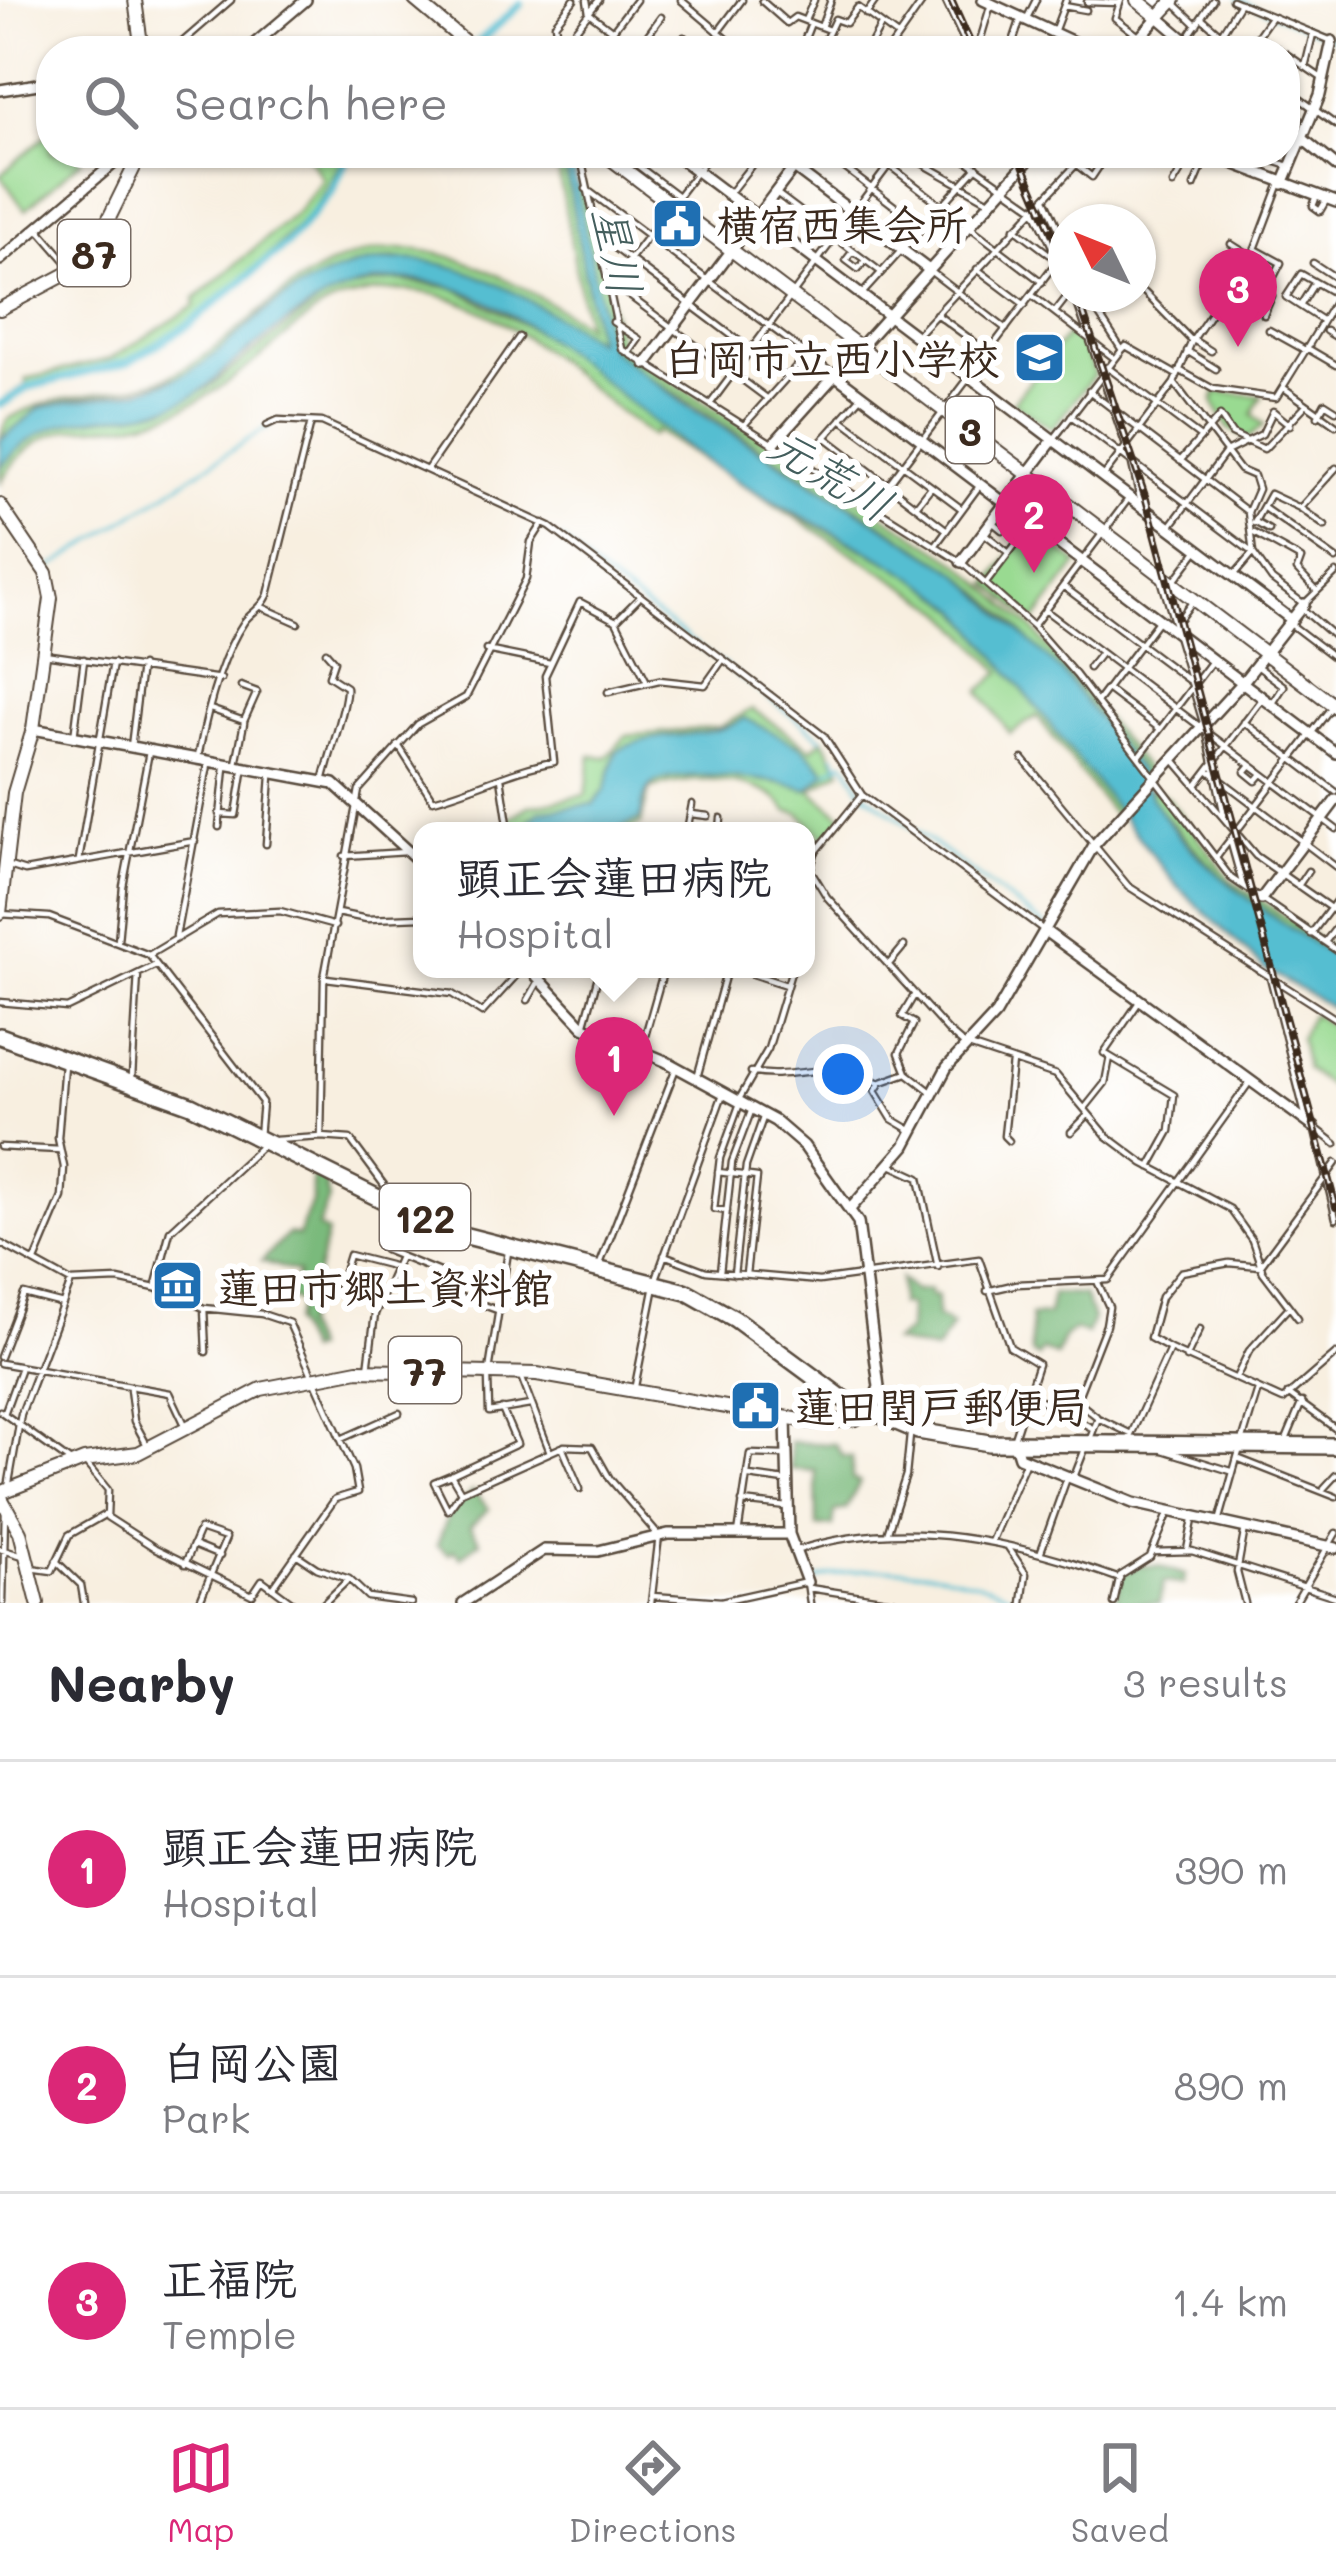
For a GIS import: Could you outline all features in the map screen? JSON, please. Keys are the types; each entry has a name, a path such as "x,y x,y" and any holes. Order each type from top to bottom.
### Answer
{"highway":[{"name":"122","path":"0,1032 132,1078"},
{"name":"122","path":"0,1032 132,1078 266,1138 424,1222 509,1248 656,1278"},
{"name":"122","path":"386,1201 509,1248 656,1278 724,1306 870,1410 911,1429 945,1438 1014,1441 1131,1436 1240,1448"},
{"name":"122","path":"870,1410 931,1429 1014,1441"},
{"name":"122","path":"1090,1437 1240,1448 1336,1444"}],"main road":[{"path":"135,0 141,36"},
{"path":"412,0 455,36"},
{"path":"1137,0 1158,17 1172,0"},
{"name":"87","path":"0,309 74,271 95,252 134,168"},
{"name":"3","path":"627,168 1335,703"},
{"path":"0,505 51,585 33,729 14,793 0,914"},
{"name":"3","path":"1105,529 1268,652"},
{"name":"77","path":"4,1496 78,1462 148,1448 251,1392 368,1369 521,1373 831,1423 870,1410"},
{"path":"4,1496 38,1603"}],"street":[{"path":"189,36 231,0"},
{"path":"264,36 306,0"},
{"path":"557,36 555,24 574,0"},
{"path":"587,0 589,14 619,36"},
{"path":"571,36 599,0"},
{"path":"608,36 636,0"},
{"path":"681,0 722,36"},
{"path":"718,32 742,0"},
{"path":"762,0 788,23 795,17 825,28"},
{"path":"823,36 831,0"},
{"path":"866,14 876,0"},
{"path":"825,28 835,19 846,23 858,8 896,35 924,0"},
{"path":"945,0 965,36"},
{"path":"1017,36 1036,0"},
{"path":"1172,0 1197,25"},
{"path":"1188,36 1213,0"},
{"path":"804,36 812,1"},
{"path":"979,36 991,2 1060,36"},
{"path":"1054,32 1065,3 1121,2"},
{"path":"1121,2 1114,17 1141,36 1158,17 1180,36"},
{"path":"1221,34 1236,2 1334,44 1328,73 1300,134"},
{"path":"1258,36 1272,16"},
{"path":"647,36 661,17"},
{"path":"1202,18 1224,36"},
{"path":"875,36 880,27"},
{"path":"1305,67 1313,34"},
{"path":"1300,64 1328,73"},
{"path":"0,90 36,84"},
{"path":"1300,101 1336,125"},
{"path":"1300,137 1336,166"},
{"path":"0,260 108,168"},
{"path":"582,168 613,322 629,353 961,562 1033,626 1097,702 1153,783 1243,886 1336,950"},
{"path":"618,168 673,203"},
{"path":"637,168 673,203"},
{"path":"695,168 1336,658"},
{"path":"728,194 748,168"},
{"path":"646,364 793,168"},
{"path":"795,168 1006,329"},
{"path":"844,168 922,227"},
{"path":"710,404 887,168"},
{"path":"893,168 1042,282"},
{"path":"930,168 992,202"},
{"path":"861,295 976,168"},
{"path":"978,168 1034,208 1048,238"},
{"path":"774,443 1022,168"},
{"path":"916,336 1074,168"},
{"path":"1173,184 1183,168"},
{"path":"1194,186 1201,168"},
{"path":"1237,168 1327,199"},
{"path":"1102,478 1158,405 1186,351 1252,252 1289,168"},
{"path":"606,291 698,170"},
{"path":"586,189 980,485 1011,521"},
{"path":"775,192 881,272"},
{"path":"1045,199 1048,206"},
{"path":"38,228 74,271"},
{"path":"1015,228 1048,252"},
{"path":"594,232 787,377"},
{"path":"1231,244 1281,263 1266,292"},
{"path":"853,251 846,260 858,269 866,260"},
{"path":"1313,263 1336,278"},
{"path":"977,269 1024,305"},
{"path":"872,506 1048,273"},
{"path":"1236,273 1272,296 1264,315"},
{"path":"961,562 1126,346 1177,376 1214,389 1276,398 1284,388 1306,349 1323,320 1336,297 1301,274 1286,297 1323,320"},
{"path":"1300,306 1315,282"},
{"path":"612,283 767,399"},
{"path":"1230,284 1250,296"},
{"path":"1032,295 1048,307"},
{"path":"1156,304 1211,351"},
{"path":"1054,312 1114,358"},
{"path":"1079,312 1105,370 1111,408 1126,446"},
{"path":"1098,312 1122,350"},
{"path":"937,314 988,352"},
{"path":"613,322 638,339 629,353"},
{"path":"1269,330 1335,361"},
{"path":"1326,332 1336,337"},
{"path":"428,468 519,337"},
{"path":"1186,351 1216,369"},
{"path":"744,425 808,354"},
{"path":"1105,370 1198,436"},
{"path":"1177,376 1226,452 1240,470 1254,476 1258,489 1248,512"},
{"path":"1284,388 1336,425"},
{"path":"1089,391 1248,512 1253,553 1233,577"},
{"path":"803,462 862,397"},
{"path":"1318,416 1325,404 1336,410"},
{"path":"1180,461 1220,416 1232,434 1264,449 1304,406"},
{"path":"1169,529 1226,452 1262,434 1273,411 1290,424"},
{"path":"1070,416 1253,553 1272,580 1336,638"},
{"path":"842,419 962,509"},
{"path":"176,939 195,841 210,710 244,622 262,608 311,420"},
{"path":"267,425 311,420 428,468 543,523 824,736 862,795 1336,1144"},
{"path":"825,437 947,530"},
{"path":"1131,460 1142,507"},
{"path":"1300,508 1336,468"},
{"path":"935,545 980,485"},
{"path":"916,506 932,486"},
{"path":"1269,530 1254,522 1270,494 1325,526"},
{"path":"1033,626 1130,498"},
{"path":"1002,508 1031,524 1336,753"},
{"path":"1263,508 1336,560"},
{"path":"991,521 1002,530"},
{"path":"321,1137 323,978 358,796 418,724 466,697 526,579 531,542 543,523"},
{"path":"986,584 1031,524"},
{"path":"983,532 1009,553"},
{"path":"1254,533 1301,559 1297,570 1316,590"},
{"path":"1175,580 1198,550"},
{"path":"851,1208 914,1132 947,1067 996,1014 1094,845 1205,728 1302,606 1336,573"},
{"path":"1160,575 1205,728 1224,815"},
{"path":"1063,586 1192,685"},
{"path":"616,621 638,599"},
{"path":"1174,630 1194,600"},
{"path":"398,745 433,800 501,778 512,769 556,759 545,676 580,602 616,621 647,682"},
{"path":"262,608 298,623"},
{"path":"1046,610 1336,830"},
{"path":"1097,702 1158,621"},
{"path":"486,650 550,663"},
{"path":"323,782 332,733 348,697 346,687 329,676 334,661 326,652"},
{"path":"1089,668 1101,652"},
{"path":"44,654 221,679"},
{"path":"74,737 84,659"},
{"path":"608,692 647,682 705,685 722,661"},
{"path":"1139,757 1212,661"},
{"path":"79,860 113,663"},
{"path":"131,747 141,666"},
{"path":"1197,785 1244,722 1284,686 1256,666"},
{"path":"219,827 219,810 257,692 241,686"},
{"path":"1107,689 1161,729"},
{"path":"1216,858 1335,703"},
{"path":"210,710 244,722"},
{"path":"1244,722 1336,796 1261,899"},
{"path":"33,729 339,786 358,796 413,849"},
{"path":"118,941 150,750"},
{"path":"1023,759 1129,886 1336,1019"},
{"path":"1174,760 1256,856 1333,910"},
{"path":"200,805 236,815 235,764"},
{"path":"1208,770 1336,867"},
{"path":"266,844 272,771"},
{"path":"501,778 507,822"},
{"path":"491,793 502,787"},
{"path":"815,853 862,795"},
{"path":"689,822 692,804"},
{"path":"691,814 707,816"},
{"path":"721,822 722,818"},
{"path":"1230,840 1243,886"},
{"path":"3,865 25,871 195,841"},
{"path":"344,856 413,852"},
{"path":"1298,886 1308,871"},
{"path":"815,877 827,897 968,1046 1044,1068 1150,1167 1237,1215 1260,1266 1298,1318"},
{"path":"1311,934 1336,901"},
{"path":"148,955 218,914 294,913 335,926"},
{"path":"337,913 367,919 413,917"},
{"path":"0,914 36,914 148,955 262,1102 266,1138"},
{"path":"1325,943 1336,928"},
{"path":"889,964 904,946"},
{"path":"0,1003 67,1008 156,965"},
{"path":"132,1078 137,974"},
{"path":"1270,977 1336,1219"},
{"path":"323,978 452,994 482,1013 526,978"},
{"path":"528,1000 532,978"},
{"path":"539,978 584,1027 676,1068 795,1137 851,1208 866,1277 878,1387 870,1410"},
{"path":"584,1027 598,978"},
{"path":"641,1051 661,978"},
{"path":"697,1080 725,978"},
{"path":"765,978 786,985"},
{"path":"727,1211 714,1209 718,1172 751,1072 773,1037 789,978"},
{"path":"915,994 902,1016 914,1023 899,1053 907,1073 934,1094"},
{"path":"1139,1002 1104,1053 1174,1095 1171,1131 1150,1167"},
{"path":"35,1261 60,1210 64,1057"},
{"path":"1071,1132 1106,1083 1110,1057"},
{"path":"1009,1141 1004,1136 1012,1062"},
{"path":"600,1264 676,1068"},
{"path":"751,1072 768,1076 831,1069 858,1072 880,1083"},
{"path":"907,1073 880,1083 874,1091 882,1106 914,1132"},
{"path":"987,1291 1044,1282 1108,1280 1249,1083"},
{"path":"633,1391 656,1278 723,1094"},
{"path":"720,1272 731,1174 752,1109"},
{"path":"734,1274 745,1176 764,1115"},
{"path":"155,1288 170,1231 266,1138 321,1137 350,1139 387,1189 382,1245 444,1274 459,1296 500,1311"},
{"path":"0,1147 60,1150"},
{"path":"1260,1266 1336,1163"},
{"path":"890,1164 919,1178 938,1267"},
{"path":"718,1172 757,1177 746,1274"},
{"path":"424,1222 428,1246"},
{"path":"0,1243 71,1282 104,1279 155,1288 203,1308 262,1313 289,1323 354,1469 357,1495 335,1499 274,1586"},
{"path":"509,1248 489,1372 489,1412 530,1406"},
{"path":"379,1305 338,1291 349,1255 396,1267"},
{"path":"664,1255 720,1272 830,1281 979,1259 1010,1347 1037,1364 1014,1441 1016,1454 1070,1479 1169,1512 1333,1547"},
{"path":"368,1369 379,1305 400,1257"},
{"path":"1260,1266 1229,1263 1181,1271 1161,1297 1150,1338 1232,1379 1249,1351 1289,1307"},
{"path":"3,1603 4,1496 18,1427 71,1282"},
{"path":"1070,1417 1106,1324 1109,1307 1098,1283"},
{"path":"63,1304 24,1294 0,1360 20,1370 170,1393 186,1427"},
{"path":"203,1308 206,1352"},
{"path":"1186,1358 1200,1329"},
{"path":"1077,1401 1131,1436 1170,1349"},
{"path":"1237,1376 1283,1400 1336,1354"},
{"path":"20,1370 2,1413 78,1462 108,1490 105,1514"},
{"path":"521,1373 550,1452"},
{"path":"130,1389 137,1432 148,1448"},
{"path":"1220,1522 1258,1390"},
{"path":"1028,1394 1070,1417 1090,1437"},
{"path":"1288,1394 1303,1400 1336,1429"},
{"path":"1274,1470 1303,1400"},
{"path":"502,1409 526,1462"},
{"path":"341,1439 399,1413"},
{"path":"786,1418 789,1534 810,1603"},
{"path":"1041,1551 1098,1418"},
{"path":"887,1534 906,1474 911,1429"},
{"path":"517,1444 434,1482 448,1510 461,1492 526,1462 562,1447 592,1447 610,1479 659,1535 651,1600 721,1601 808,1585 907,1603"},
{"path":"1160,1444 1185,1461 1231,1471"},
{"path":"562,1447 580,1490"},
{"path":"1240,1448 1274,1470 1336,1497"},
{"path":"738,1534 751,1454 785,1455"},
{"path":"991,1542 1026,1461"},
{"path":"451,1474 461,1492"},
{"path":"1322,1490 1336,1475"},
{"path":"747,1476 785,1481"},
{"path":"742,1502 787,1507"},
{"path":"1114,1603 1120,1579 1153,1552 1169,1512"},
{"path":"0,1549 49,1572 69,1535 105,1514"},
{"path":"105,1514 184,1564 252,1594"},
{"path":"1187,1550 1194,1517"},
{"path":"1245,1527 1238,1565 1245,1603"},
{"path":"184,1564 200,1528 226,1538 199,1603"},
{"path":"1295,1603 1333,1547 1336,1533"},
{"path":"471,1601 537,1552 598,1551 659,1535 789,1534"},
{"path":"796,1550 887,1534 991,1542 1041,1551 1120,1579"},
{"path":"193,1545 220,1556"},
{"path":"1008,1547 1026,1574 1023,1601 1034,1603"},
{"path":"1153,1552 1187,1550 1336,1597"},
{"path":"296,1554 349,1579 368,1597 411,1603"},
{"path":"56,1561 81,1585 84,1603"},
{"path":"324,1603 349,1579"},
{"path":"248,1603 262,1580 293,1603"}],"green space":[{"path":"36,144 36,168 73,168 25,210 0,175"},
{"path":"315,168 337,168 313,211 247,277 192,320 118,365 41,381 0,402 26,385 26,379 110,359 195,306 195,299 298,211 323,179"},
{"path":"558,168 565,168 597,342 568,323 394,258 354,265 280,301 206,363 179,377 40,408 0,440 7,420 27,410 174,374 285,292 326,267 365,253 402,249 475,265 586,325"},
{"path":"575,183 584,191 621,350 961,564 1033,629 1149,773 1145,786 1011,619 958,572 619,358 604,336"},
{"path":"395,280 454,288 549,338 713,465 778,506 920,578 960,610 1120,811 1114,816 1037,716 1010,734 980,691 1001,672 945,611 656,431 652,436 521,334 449,298 410,291 369,293 331,304 188,406 143,421 56,434 18,458 0,482 0,468 30,436 61,421 165,408 208,388 322,300 341,290"},
{"path":"1070,331 1080,339 1095,374 1052,429 1013,402"},
{"path":"1216,392 1262,396 1252,415 1264,425 1248,438 1229,429 1213,402"},
{"path":"1031,527 1078,564 1034,622 989,584"},
{"path":"752,709 812,749 823,739 841,770 811,790 843,817 826,840 815,829 815,822 787,811 777,799 724,781 683,782 649,790 641,822 511,822 529,806 586,795 591,756 607,757 626,736 720,727"},
{"path":"1154,788 1168,798 1231,880 1336,952 1336,958 1238,894 1146,796"},
{"path":"1312,1014 1336,1029 1336,1091 1306,1069 1300,1038"},
{"path":"312,1172 324,1177 329,1200 318,1227 327,1233 303,1327 313,1349 307,1352 293,1323 300,1302 288,1297 298,1273 262,1261 288,1234 298,1236 312,1202"},
{"path":"900,1279 914,1291 929,1290 930,1296 937,1296 937,1317 952,1325 936,1351 893,1342 908,1331 909,1305 900,1305"},
{"path":"1052,1294 1084,1295 1093,1319 1087,1334 1074,1330 1064,1337 1057,1356 1042,1350 1038,1357 1031,1353 1031,1316 1048,1315"},
{"path":"790,1442 835,1444 842,1456 852,1457 852,1479 860,1482 846,1509 835,1512 833,1526 817,1527 816,1471 791,1469"},
{"path":"473,1491 489,1509 470,1526 480,1541 461,1557 454,1550 449,1554 437,1545 449,1514"},
{"path":"1140,1566 1159,1566 1185,1575 1183,1584 1164,1582 1159,1603 1116,1603 1122,1574"}],"water":[{"path":"566,168 573,168 609,348 685,404 958,572 1062,672 1140,771 1171,826 1195,852 1251,900 1336,958 1336,1010 1265,969 1176,885 960,610 902,570 716,468 567,353 471,294 404,280 339,293 279,328 190,398 164,408 90,419 44,432 0,468 0,440 40,408 131,392 183,375 284,298 329,275 370,262 409,260 482,277 597,341"},
{"path":"745,718 803,748 827,772 807,790 730,777 666,779 647,791 640,819 634,822 529,822 540,811 594,804 605,790 616,752 632,744 730,726"}],"waterway":[{"path":"1238,0 1331,38"},
{"path":"486,36 521,4"},
{"path":"0,405 29,387 128,362 190,324 287,244 332,191 342,168"},
{"path":"51,568 269,426"},
{"path":"563,539 589,565 822,738"},
{"path":"834,755 840,765 844,761 862,791 1045,926"},
{"path":"827,772 839,764"},
{"path":"812,1581 865,1570 921,1571 976,1583 1026,1603"}],"railway":[{"path":"951,0 967,36"},
{"path":"1024,168 1048,224"},
{"path":"1083,312 1146,499 1336,1207"}],"place":[{"name":"横宿西集会所","path":"677,223"},
{"name":"正福院","path":"1238,347"},
{"name":"白岡市立西小学校","path":"1039,357"},
{"name":"白岡公園","path":"1034,573"},
{"name":"顕正会蓮田病院","path":"614,1116"},
{"name":"蓮田市郷土資料館","path":"178,1286"},
{"name":"蓮田閏戸郵便局","path":"755,1405"}],"water label":[{"name":"星川","path":"619,250"},
{"name":"元荒川","path":"832,473"}]}
